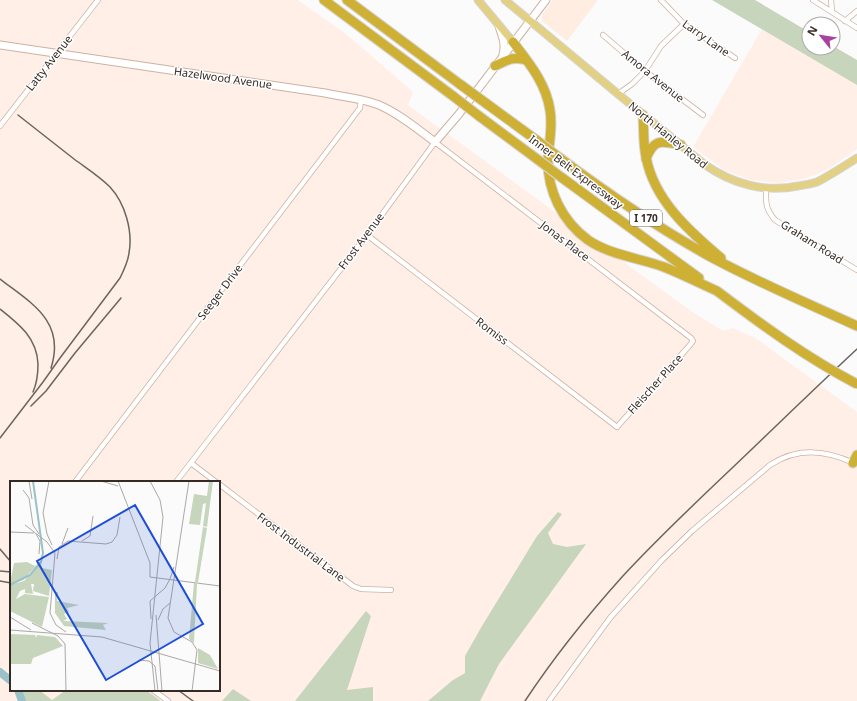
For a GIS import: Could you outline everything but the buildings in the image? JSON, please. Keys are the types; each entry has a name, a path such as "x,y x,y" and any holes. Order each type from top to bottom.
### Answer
{"highway":[{"name":"Inner Belt Expressway","path":"324,0 768,329 822,365 857,384"},
{"name":"Inner Belt Expressway","path":"347,0 602,189 648,220 691,246 736,270 776,290 857,326"},
{"path":"513,42 544,87 551,120 548,158 550,181 557,204 570,224 588,240 603,248 664,267 717,291"},
{"path":"495,66 512,58 526,60"},
{"path":"643,115 646,159 654,182 679,219 701,241 736,270"},
{"path":"646,159 651,147 656,143 663,142 681,145"}],"main road":[{"path":"478,0 513,42"},
{"name":"North Hanley Road","path":"505,0 643,115 716,172 725,177 740,183 766,188 785,189 816,182 857,158"}],"street":[{"name":"Latty Avenue","path":"0,126 98,0"},
{"name":"Frost Avenue","path":"177,481 367,235 435,142 459,114 546,0"},
{"name":"Larry Lane","path":"661,0 684,24 735,58"},
{"path":"813,0 857,28"},
{"path":"822,6 823,0"},
{"path":"831,0 832,12"},
{"path":"845,21 857,11"},
{"path":"618,94 632,84 645,71 661,46 684,24"},
{"path":"499,26 504,41 502,56"},
{"name":"Amora Avenue","path":"604,35 645,71 703,115"},
{"name":"Hazelwood Avenue","path":"0,45 362,100 378,104 390,110 435,142"},
{"name":"Seeger Drive","path":"76,481 360,108 362,100"},
{"name":"Jonas Place","path":"435,142 693,341"},
{"name":"Graham Road","path":"766,188 766,207 775,220 857,270"},
{"name":"Romiss","path":"367,235 617,427"},
{"name":"Fleischer Place","path":"617,427 693,341"},
{"path":"549,701 610,618 660,562 692,531 770,465 778,459 810,452 836,455 856,460"},
{"path":"190,463 215,481"},
{"name":"Frost Industrial Lane","path":"220,485 353,586 361,589 391,590"},
{"path":"154,691 168,701"}],"shaded area":[{"path":"0,0 298,0 346,34 413,92 408,105 691,311 723,331 733,328 757,339 857,412 857,701 0,701"},
{"path":"553,0 598,0 567,41 542,21 542,15"},
{"path":"762,29 801,52 801,56 808,56 857,85 857,149 832,167 817,174 803,179 779,183 751,180 724,170 693,147"}],"green space":[{"path":"712,0 755,0 801,27 801,52"},
{"path":"841,51 857,60 857,85 808,56 841,56"},
{"path":"558,512 562,514 548,533 553,544 567,547 586,544 499,664 480,701 428,701 453,680 465,673 465,656 482,626 537,536"},
{"path":"366,611 371,616 347,690 373,687 373,701 295,701"},
{"path":"233,689 251,701 222,701"},
{"path":"21,691 40,691 52,700 65,691 147,691 161,701 26,701"}],"waterway":[{"path":"0,672 10,680"},
{"path":"18,691 22,701"}],"railway":[{"path":"0,438 120,278 128,260 130,245 129,227 124,209 110,187 18,115"},
{"path":"0,279 34,305 50,326 54,338 54,352 51,368"},
{"path":"31,406 46,391 75,353 121,298"},
{"path":"0,309 14,320 31,339 37,355 38,364 33,392"},
{"path":"525,701 571,637 635,563 689,509 857,349"},
{"path":"0,549 10,561"},
{"path":"0,571 10,572"},
{"path":"0,581 10,583"},
{"path":"179,691 193,701"}]}
